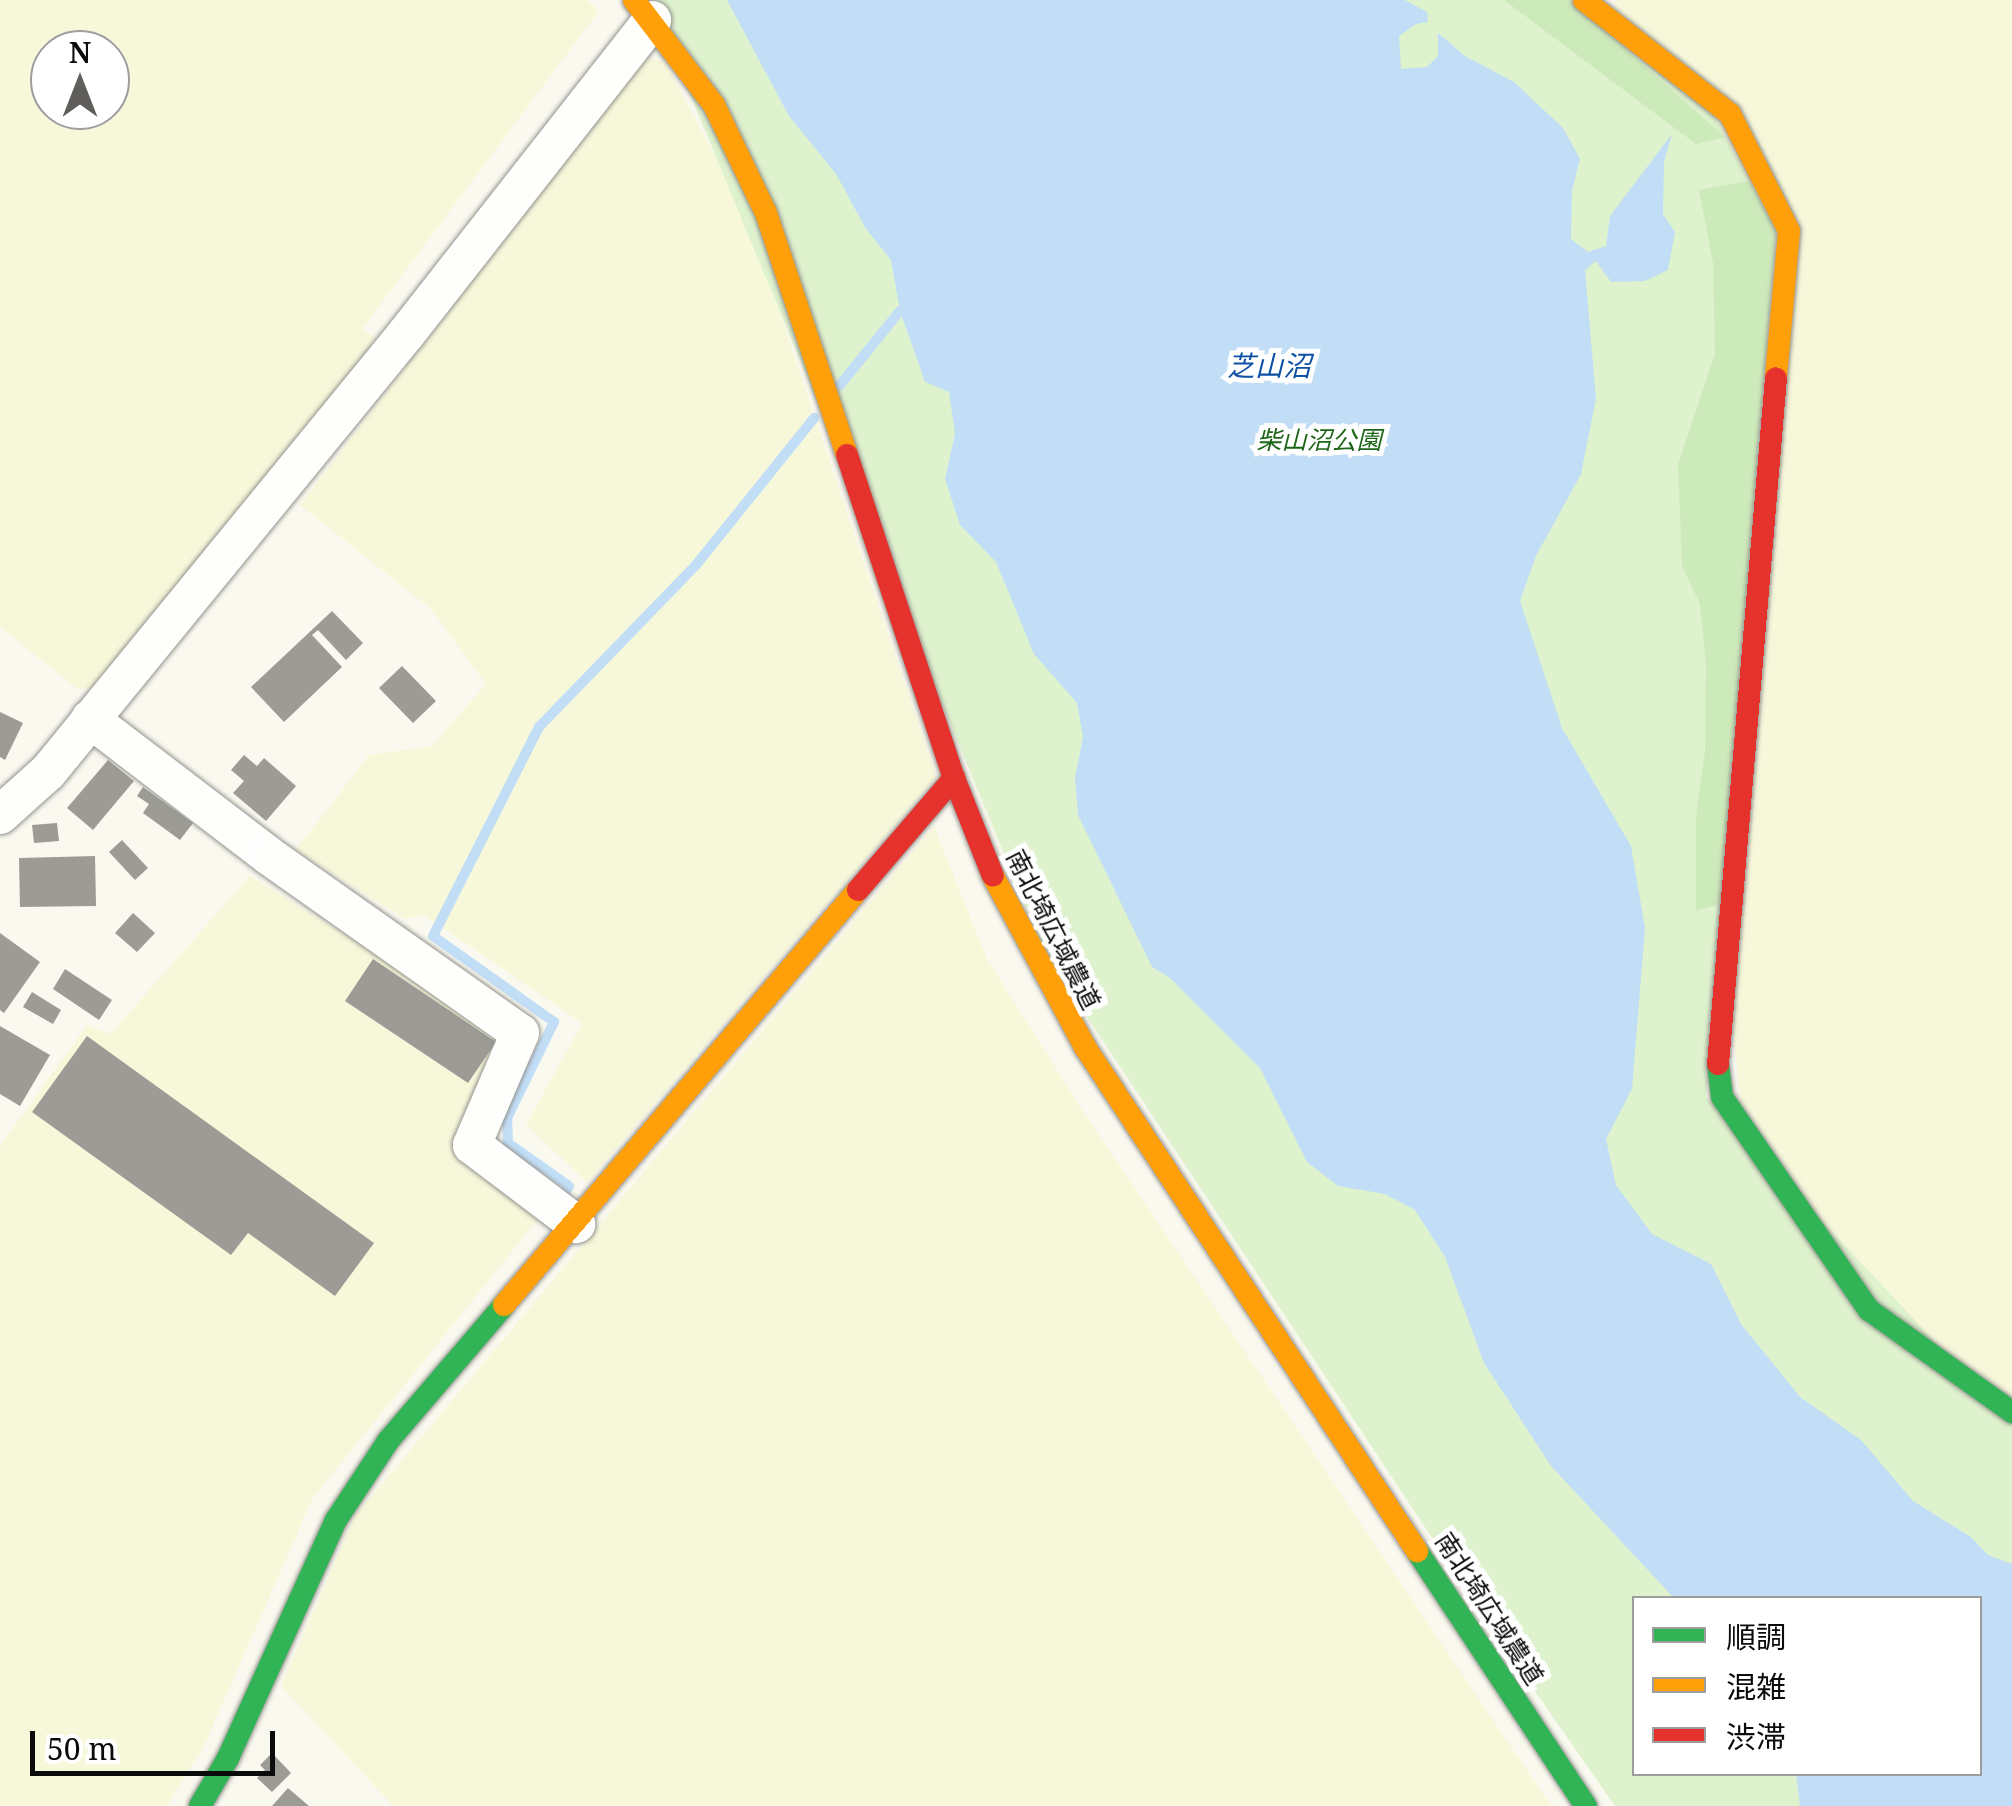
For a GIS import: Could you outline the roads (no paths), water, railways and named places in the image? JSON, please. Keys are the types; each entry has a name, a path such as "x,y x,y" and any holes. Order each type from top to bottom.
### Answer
{"street":[{"path":"1584,0 1730,114 1790,231 1716,1072 1722,1097 1869,1310 2012,1412"},
{"path":"0,814 48,772 406,334 643,10"},
{"name":"南北埼広域農道","path":"643,10 714,105 766,213 954,778 999,890 1085,1047 1586,1806"},
{"path":"90,720 269,856 520,1033 472,1145 576,1224"},
{"path":"200,1806 228,1758 336,1520 388,1441 954,778"}],"water":[{"name":"芝山沼","path":"727,0 1405,0 1427,12 1428,22 1416,24 1399,36 1401,69 1427,67 1438,56 1438,33 1465,56 1514,82 1563,128 1580,159 1572,191 1571,239 1588,252 1606,246 1610,216 1672,134 1664,162 1663,214 1675,232 1668,270 1645,281 1611,282 1596,261 1585,270 1596,399 1581,474 1536,556 1520,601 1562,728 1631,846 1645,928 1632,1089 1606,1139 1616,1185 1652,1234 1711,1264 1741,1324 1800,1397 1861,1440 1913,1501 1971,1537 1988,1555 2012,1564 2012,1806 1800,1806 1796,1776 1982,1776 1982,1596 1672,1596 1551,1466 1484,1363 1445,1257 1415,1210 1385,1194 1338,1186 1307,1162 1260,1068 1170,978 1152,967 1078,815 1075,778 1083,737 1077,703 1034,654 996,562 960,525 945,479 955,434 949,392 925,382 900,311 891,260 866,229 836,174 789,116"}],"waterway":[{"path":"840,385 900,311"},
{"path":"561,1198 569,1186 508,1143 507,1118 554,1022 433,936 539,727 696,565 814,418"}],"park label":[{"name":"柴山沼公園","path":"1319,439"}]}
